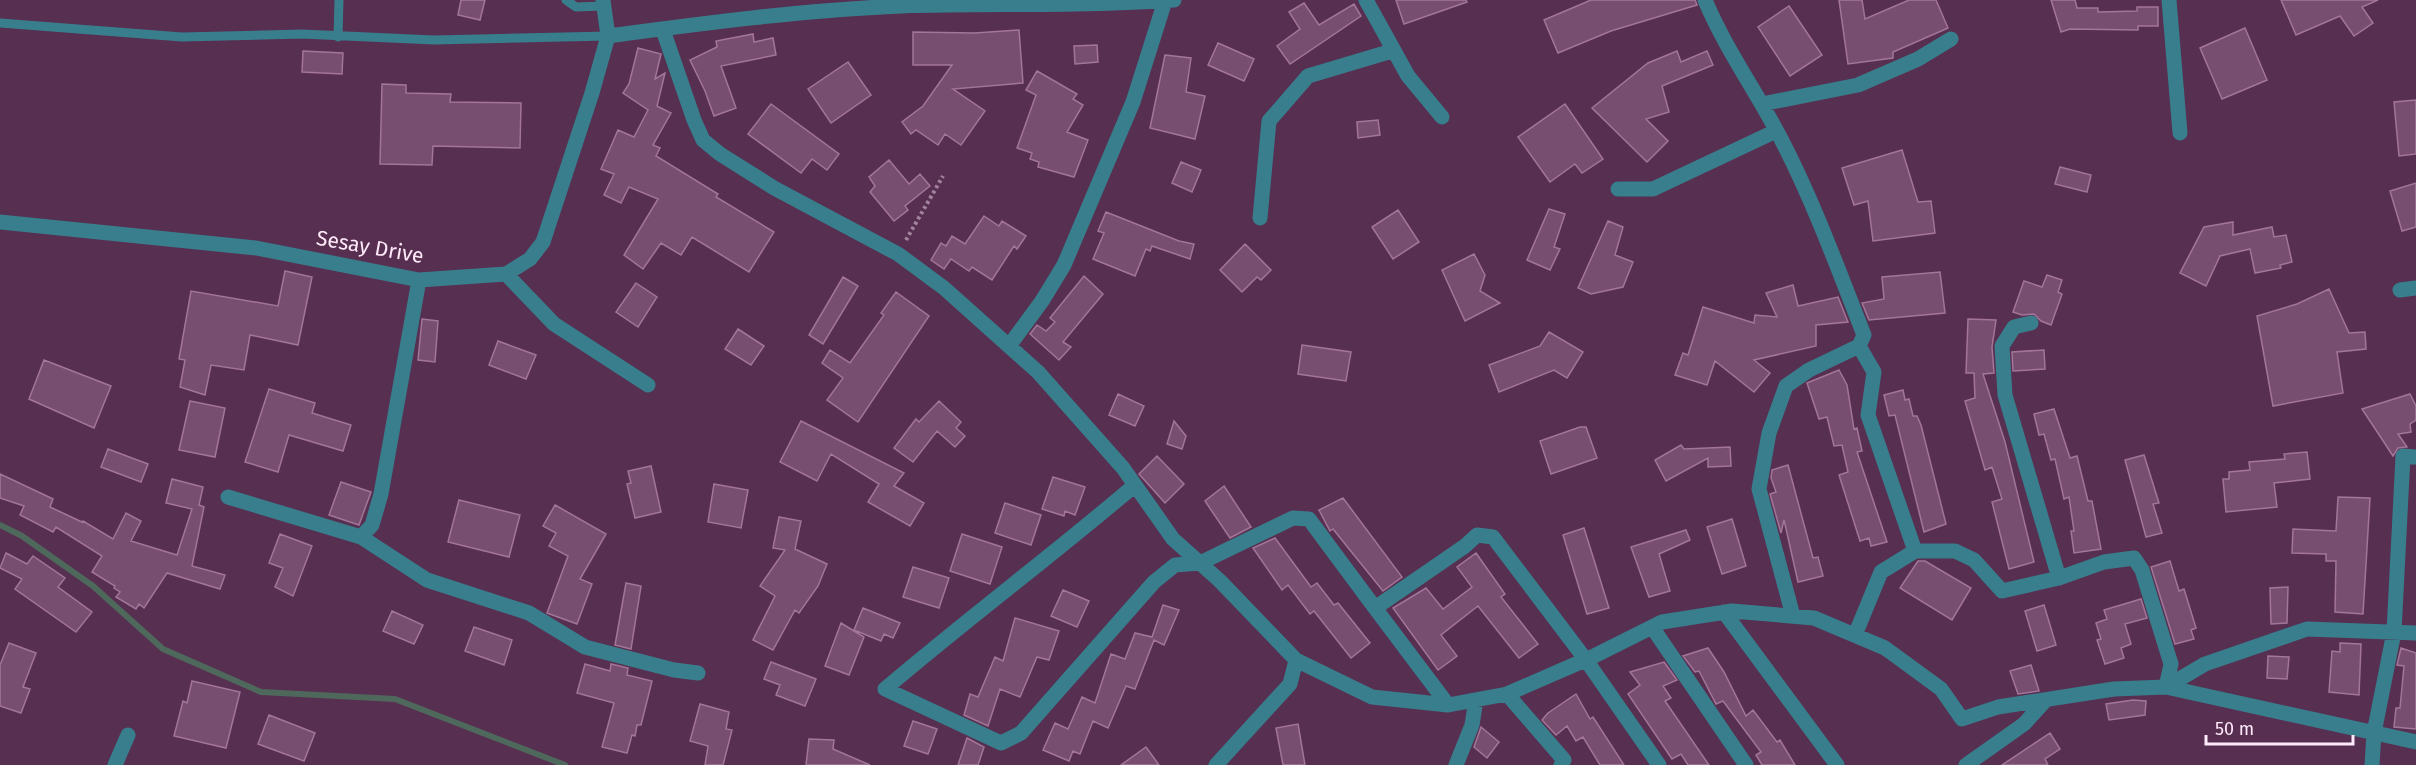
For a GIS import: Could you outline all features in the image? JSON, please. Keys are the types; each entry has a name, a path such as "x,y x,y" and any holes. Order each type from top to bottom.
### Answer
{"street":[{"path":"604,3 608,36 766,17 902,6 1174,0"},
{"path":"1366,0 1392,51 1428,102 1443,117"},
{"path":"1705,0 1730,51 1776,131 1864,335 1859,346 1809,370 1786,386 1769,433 1759,489 1793,616"},
{"path":"2169,0 2180,133"},
{"path":"1009,346 1042,301 1064,265 1133,102 1165,1"},
{"path":"663,30 703,140 720,154 774,188 898,254 944,288 1038,372 1123,468 1173,539 1200,563 1296,660 1372,697 1448,705 1507,693 1586,660 1662,622 1724,612 1814,618 1885,648 1941,689 1962,719 1998,707 2114,689 2166,687 2416,741"},
{"name":"Sesay Drive","path":"0,222 256,248 419,279 506,274 530,259 543,242 592,93 608,36"},
{"path":"1762,104 1858,85 1918,59 1951,39"},
{"path":"1260,218 1269,121 1308,76 1392,51"},
{"path":"1618,189 1653,189 1776,131"},
{"path":"506,274 554,324 648,385"},
{"path":"361,537 372,525 381,494 419,279"},
{"path":"2400,290 2416,288"},
{"path":"2031,323 2014,327 2002,346 2005,395 2059,578"},
{"path":"1859,346 1874,372 1868,415 1915,551"},
{"path":"2372,765 2374,733 2394,632 2403,456 2416,457"},
{"path":"1135,485 1056,552 969,617 885,689 1001,743 1021,733 1154,582 1175,565 1200,563 1270,526 1293,518 1309,519 1448,705"},
{"path":"228,497 361,537 427,580 529,613 585,647 698,674"},
{"path":"1375,608 1465,546 1477,535 1493,537 1586,660 1659,765"},
{"path":"1855,635 1881,572 1915,551 1955,551 1974,560 2002,591 2059,578 2104,562 2134,558 2142,570 2171,664 2166,687"},
{"path":"1724,612 1837,765"},
{"path":"1652,627 1746,765"},
{"path":"2166,687 2205,664 2307,628 2416,633"},
{"path":"1216,765 1290,684 1296,660"},
{"path":"1507,693 1564,760 1561,765"},
{"path":"1456,765 1472,725 1476,700"},
{"path":"1966,765 2024,724 2045,701"},
{"path":"116,765 128,735"}],"lane":[{"path":"338,37 339,0"},
{"path":"566,0 576,7 604,3"},
{"path":"0,23 182,37 302,34 435,40 608,36"}],"path":[{"path":"898,254 943,176"}],"building":[{"path":"461,0 485,0 480,20 458,15"},
{"path":"1396,0 1466,0 1467,2 1404,24"},
{"path":"1591,0 1695,0 1697,5 1611,31 1558,53 1544,20"},
{"path":"1839,0 1862,0 1865,19 1909,0 1936,0 1948,28 1893,52 1893,58 1848,64"},
{"path":"2051,0 2075,0 2077,8 2098,8 2098,12 2137,11 2137,7 2158,7 2158,26 2138,26 2138,30 2070,29 2061,32"},
{"path":"2281,0 2378,0 2362,7 2373,23 2354,36 2340,16 2296,35"},
{"path":"1304,3 1319,25 1354,4 1361,16 1290,64 1277,46 1300,29 1289,12"},
{"path":"1789,6 1822,55 1790,76 1758,27"},
{"path":"2245,28 2267,80 2222,99 2200,48"},
{"path":"1019,30 1023,83 953,89 985,111 961,145 945,134 938,145 916,130 911,134 902,122 923,106 952,65 913,65 913,32 975,33"},
{"path":"753,34 754,42 773,38 776,55 721,66 736,108 714,116 690,60 717,47 716,41"},
{"path":"1218,43 1254,59 1244,81 1208,65"},
{"path":"1097,45 1098,62 1075,64 1074,46"},
{"path":"638,48 661,54 655,79 665,73 657,106 671,113 653,145 660,148 656,156 718,194 716,197 774,232 749,272 692,237 681,255 661,243 643,269 624,255 658,199 629,187 621,203 604,195 614,174 601,169 618,130 634,137 648,110 623,93 629,84"},
{"path":"303,51 343,53 342,74 302,72"},
{"path":"1677,51 1681,62 1707,51 1713,65 1662,86 1669,112 1646,119 1668,141 1647,162 1592,108 1648,63"},
{"path":"1165,55 1191,58 1186,92 1205,96 1195,139 1150,128"},
{"path":"848,62 871,95 831,123 808,89"},
{"path":"1037,71 1077,94 1073,99 1083,105 1067,132 1088,140 1074,177 1038,167 1039,162 1030,159 1032,153 1017,148 1036,95 1026,90"},
{"path":"382,84 406,85 406,93 451,94 450,102 521,103 520,148 433,146 432,165 380,164"},
{"path":"2416,100 2416,154 2399,156 2394,102"},
{"path":"771,104 839,154 827,170 812,159 801,173 748,134"},
{"path":"1565,104 1603,159 1582,173 1575,164 1550,182 1518,137"},
{"path":"1378,120 1380,135 1358,138 1357,122"},
{"path":"1902,150 1918,202 1931,201 1935,233 1873,241 1868,201 1854,205 1842,168"},
{"path":"889,160 909,184 920,174 930,186 905,206 908,210 894,221 870,192 875,186 869,177"},
{"path":"1181,162 1201,170 1192,192 1172,183"},
{"path":"2060,167 2091,175 2087,192 2055,184"},
{"path":"2416,183 2416,227 2402,231 2390,191"},
{"path":"1549,209 1565,214 1554,247 1560,249 1550,270 1527,260"},
{"path":"1398,210 1419,242 1393,259 1372,227"},
{"path":"1106,212 1179,241 1194,244 1190,259 1152,246 1150,251 1146,249 1135,276 1093,259 1104,233 1098,231"},
{"path":"984,216 999,226 1002,221 1026,236 1017,249 1014,246 992,280 972,267 969,271 951,259 944,269 931,260 941,243 946,246 952,236 965,244"},
{"path":"1608,221 1623,227 1615,255 1633,262 1623,287 1591,294 1578,288"},
{"path":"2233,222 2233,235 2272,227 2274,237 2286,235 2292,262 2280,265 2281,268 2255,273 2250,249 2220,256 2206,286 2180,273 2204,227"},
{"path":"1245,244 1271,270 1261,280 1257,277 1242,292 1220,270"},
{"path":"1474,254 1485,275 1480,291 1500,303 1465,321 1442,270"},
{"path":"285,271 312,277 298,345 250,335 244,370 211,365 205,395 180,387 185,360 179,359 191,291 278,306"},
{"path":"1940,272 1945,313 1869,320 1862,303 1884,299 1882,277"},
{"path":"2047,275 2062,280 2058,292 2062,294 2051,325 2041,321 2034,314 2022,315 2013,312 2024,281 2042,287"},
{"path":"1084,276 1103,294 1063,342 1071,347 1059,360 1030,334 1037,325 1046,331 1055,322 1050,318"},
{"path":"843,277 858,286 823,344 809,335"},
{"path":"636,283 657,297 638,327 616,312"},
{"path":"1793,285 1798,306 1838,297 1848,322 1816,325 1816,346 1754,360 1770,373 1754,392 1715,361 1707,385 1675,375 1683,353 1688,355 1703,307 1754,323 1755,315 1777,317 1766,293"},
{"path":"2329,289 2349,333 2365,332 2366,349 2337,352 2343,393 2273,406 2257,316 2297,304"},
{"path":"896,292 929,316 858,422 827,400 843,378 822,363 830,350 850,363 884,315 881,313"},
{"path":"422,319 438,321 435,362 418,360"},
{"path":"1968,319 1996,320 1992,347 1994,373 1983,374 2005,442 2034,562 2009,569 1992,502 2002,499 1992,467 1985,470 1965,401 1975,398 1974,373 1966,373"},
{"path":"738,329 764,346 751,365 725,349"},
{"path":"1549,332 1583,352 1567,378 1554,370 1499,392 1489,365 1540,346"},
{"path":"498,341 536,355 526,379 489,365"},
{"path":"1302,345 1351,352 1346,381 1298,374"},
{"path":"2044,350 2045,369 2013,371 2012,352"},
{"path":"44,360 111,386 94,428 29,399"},
{"path":"1839,370 1847,385 1854,429 1857,428 1862,451 1857,452 1887,542 1871,546 1869,538 1860,541 1839,475 1848,472 1842,445 1834,446 1827,417 1819,419 1807,383"},
{"path":"269,389 315,403 312,413 351,425 343,451 289,435 278,472 245,462"},
{"path":"1903,390 1905,400 1909,399 1913,416 1917,416 1921,425 1946,524 1924,532 1895,415 1889,416 1884,395"},
{"path":"1118,394 1144,406 1135,426 1109,415"},
{"path":"2410,394 2416,406 2416,420 2410,424 2411,432 2398,434 2407,447 2398,448 2393,456 2362,409"},
{"path":"190,401 225,408 215,457 179,450"},
{"path":"939,401 961,422 956,428 965,436 955,447 937,431 913,462 894,448 916,419 919,422"},
{"path":"2054,409 2070,458 2077,456 2088,501 2092,501 2101,549 2074,553 2071,531 2074,531 2069,497 2064,499 2055,459 2051,460 2044,434 2039,435 2034,414"},
{"path":"801,421 904,473 894,486 924,503 910,526 868,502 879,484 831,454 817,481 780,462"},
{"path":"1174,421 1186,436 1182,449 1167,444"},
{"path":"1586,427 1597,458 1551,474 1540,441"},
{"path":"1681,445 1684,449 1730,447 1731,466 1708,467 1708,458 1666,481 1655,460"},
{"path":"108,449 148,464 141,482 101,467"},
{"path":"2307,452 2310,479 2274,483 2277,507 2226,512 2223,479 2229,479 2229,472 2250,470 2249,462 2285,459 2284,454"},
{"path":"2144,455 2159,503 2153,504 2162,533 2146,537 2125,460"},
{"path":"1157,456 1184,484 1165,503 1139,474"},
{"path":"1788,465 1813,558 1818,557 1823,576 1798,582 1784,520 1781,533 1770,494 1776,492 1771,478 1772,470"},
{"path":"651,466 661,512 635,518 627,484 631,483 628,471"},
{"path":"0,474 53,499 50,507 83,521 113,539 126,513 141,521 131,541 177,555 192,509 166,503 172,479 203,487 199,505 204,507 192,566 225,575 220,589 167,573 144,608 139,604 136,609 116,597 120,592 114,588 115,586 92,572 102,556 56,527 53,532 20,515 24,506 0,498"},
{"path":"1053,477 1085,487 1075,515 1065,511 1064,516 1042,509"},
{"path":"341,482 371,492 359,525 329,515"},
{"path":"714,484 748,490 741,528 708,522"},
{"path":"1224,486 1251,527 1230,538 1205,501"},
{"path":"2338,497 2370,498 2363,614 2335,612 2336,561 2326,561 2326,554 2292,553 2293,529 2336,531"},
{"path":"1343,498 1402,577 1383,591 1333,529 1330,531 1319,510"},
{"path":"459,500 520,515 509,557 448,542"},
{"path":"1005,503 1041,515 1031,545 995,533"},
{"path":"555,505 606,534 580,579 592,584 577,624 547,613 568,556 549,546 556,533 543,526"},
{"path":"779,517 801,521 795,549 827,564 818,586 799,613 795,610 773,650 753,640 775,596 760,586 785,550 773,548"},
{"path":"1732,519 1746,566 1722,574 1707,527"},
{"path":"1584,528 1609,608 1587,614 1563,535"},
{"path":"1686,530 1690,540 1659,554 1670,591 1649,597 1631,547"},
{"path":"280,534 312,546 293,596 275,587 283,568 269,563"},
{"path":"962,534 1002,547 990,584 950,571"},
{"path":"1275,538 1311,587 1317,583 1334,605 1338,603 1370,643 1351,658 1314,611 1310,614 1288,585 1282,590 1253,548"},
{"path":"6,553 27,564 33,556 65,578 58,587 92,612 76,632 15,589 22,579 0,568"},
{"path":"1476,553 1505,594 1501,597 1538,644 1519,658 1478,606 1441,635 1457,656 1438,670 1393,608 1426,588 1443,609 1472,587 1457,567"},
{"path":"1918,561 1925,561 1971,588 1952,620 1900,588"},
{"path":"2170,561 2179,591 2184,589 2196,628 2191,630 2194,639 2175,644 2151,567"},
{"path":"913,567 949,578 939,608 903,597"},
{"path":"626,583 641,586 631,649 615,645"},
{"path":"2288,587 2287,623 2271,624 2270,588"},
{"path":"1063,590 1089,601 1077,627 1051,616"},
{"path":"2141,599 2147,618 2125,624 2131,644 2121,648 2124,658 2105,664 2097,640 2101,639 2096,623 2107,619 2104,610"},
{"path":"1163,605 1179,610 1164,645 1154,640 1135,689 1126,686 1108,728 1093,721 1080,754 1073,751 1069,761 1043,750 1055,723 1068,729 1082,697 1095,703 1111,654 1125,659 1135,633 1152,637"},
{"path":"2044,605 2056,645 2037,651 2025,611"},
{"path":"863,608 900,623 893,638 884,634 881,641 854,630"},
{"path":"392,611 423,625 414,644 383,631"},
{"path":"1015,618 1059,631 1049,660 1037,657 1020,697 1000,689 988,726 964,715 970,694 978,697 995,657 1003,661"},
{"path":"841,623 864,637 849,675 825,666"},
{"path":"474,627 512,640 504,665 465,651"},
{"path":"9,643 36,653 23,687 30,689 21,713 0,706 0,665"},
{"path":"2340,643 2361,644 2359,695 2329,692 2332,651 2340,652"},
{"path":"1708,648 1724,672 1746,716 1753,710 1777,742 1780,740 1795,765 1762,765 1756,755 1761,752 1723,701 1716,704 1699,671 1695,672 1683,656"},
{"path":"2401,648 2416,653 2416,729 2394,727 2396,708 2400,708 2404,666 2397,665"},
{"path":"2268,656 2289,657 2287,679 2267,678"},
{"path":"771,662 816,679 805,706 776,695 780,685 764,679"},
{"path":"1664,662 1677,680 1663,686 1671,698 1665,701 1709,765 1688,765 1681,754 1672,759 1628,694 1640,685 1630,672"},
{"path":"585,664 610,671 611,664 628,668 627,675 652,681 641,725 637,725 635,736 632,735 627,753 602,747 614,703 577,693"},
{"path":"2031,665 2039,691 2018,694 2010,671"},
{"path":"192,681 240,692 226,748 174,736 183,701 187,703"},
{"path":"1576,694 1590,719 1593,717 1624,765 1600,765 1583,737 1576,741 1567,726 1556,735 1542,720 1548,713"},
{"path":"2133,700 2146,701 2145,715 2109,720 2106,704"},
{"path":"700,704 729,712 726,729 732,730 723,765 705,765 708,746 690,741"},
{"path":"269,715 315,733 304,761 258,744"},
{"path":"913,721 937,729 928,754 904,746"},
{"path":"1298,724 1305,765 1283,765 1276,728"},
{"path":"1481,727 1499,742 1487,758 1474,747"},
{"path":"2050,733 2060,749 2045,759 2048,765 2002,765"},
{"path":"967,738 984,747 978,765 958,765"},
{"path":"809,739 834,740 833,749 870,765 806,765"},
{"path":"1146,747 1159,765 1121,765"}],"waterway":[{"path":"0,525 22,536 93,586 163,649 261,692 395,699 565,765"}]}
